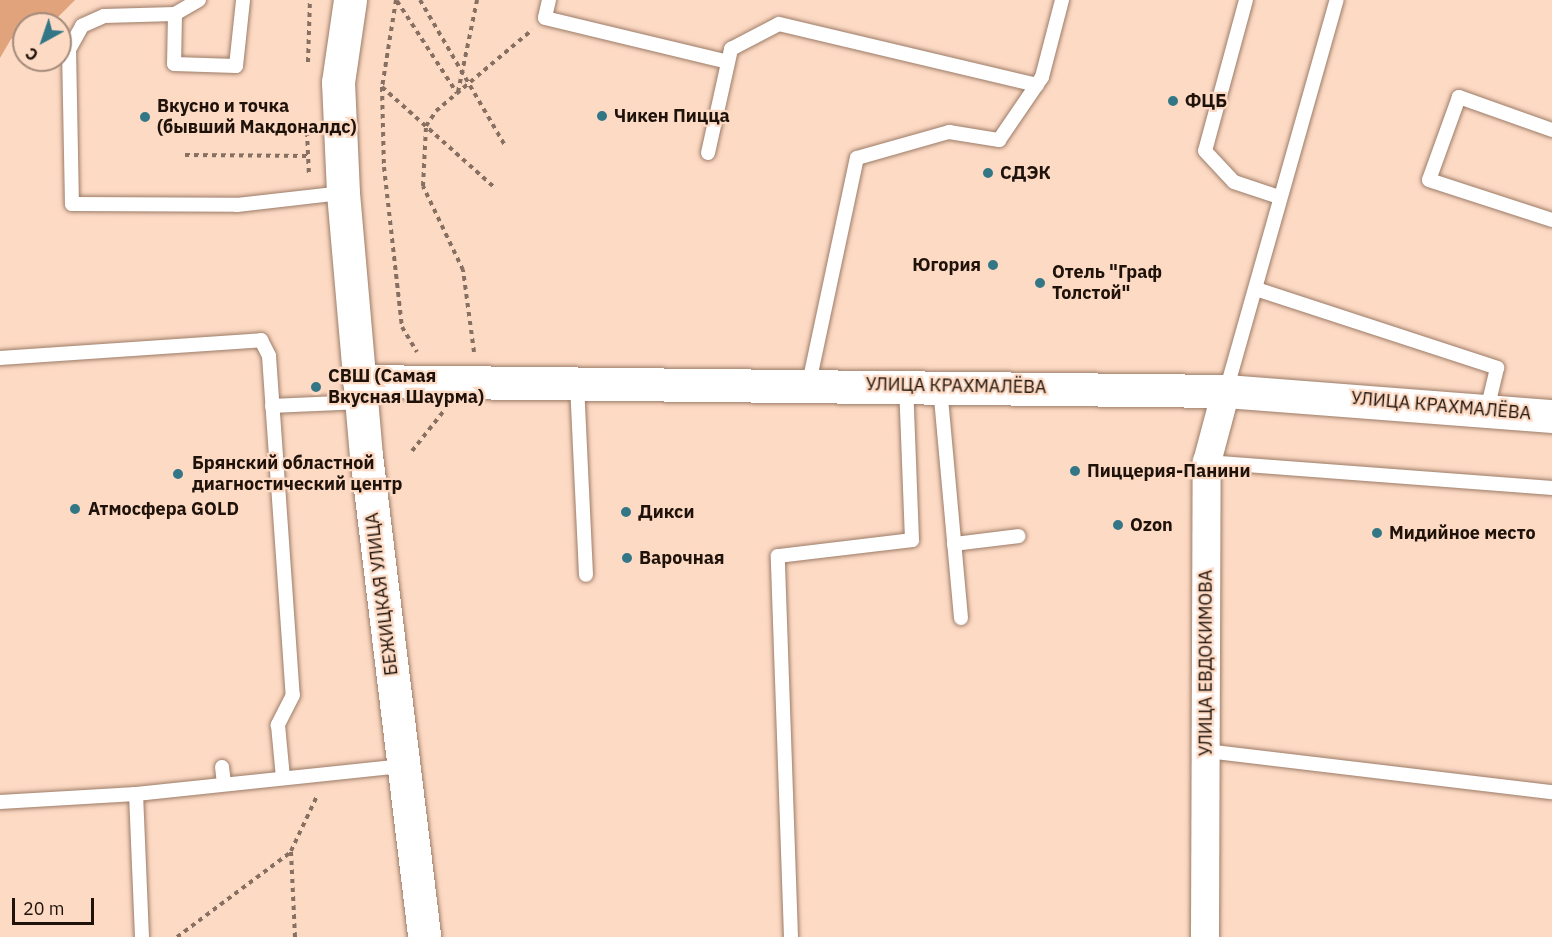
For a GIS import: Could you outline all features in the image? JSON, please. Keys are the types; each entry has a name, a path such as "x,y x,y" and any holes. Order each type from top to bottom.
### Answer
{"main road":[{"name":"БЕЖИЦКАЯ УЛИЦА","path":"350,0 338,82 343,193 360,392 402,766 424,937"},
{"name":"УЛИЦА КРАХМАЛЁВА","path":"360,392 577,382 940,385 1226,391 1552,416"}],"street":[{"name":"УЛИЦА ЕВДОКИМОВА","path":"1205,937 1207,462 1226,391"}],"lane":[{"path":"199,0 175,14 104,16 82,26 69,49 72,204 237,205 343,193"},
{"path":"175,14 174,64 236,66 243,0"},
{"path":"549,0 545,18 728,62"},
{"path":"809,383 857,158 949,132 999,140 1037,85 1062,0"},
{"path":"1246,0 1205,151 1234,182 1279,197"},
{"path":"1226,391 1256,290 1279,197 1337,0"},
{"path":"708,153 731,49 779,24 1037,85"},
{"path":"1552,130 1459,97 1429,180 1552,220"},
{"path":"1256,290 1497,368 1487,410"},
{"path":"0,358 261,340 269,356 293,694 278,725 283,778"},
{"path":"577,382 586,575"},
{"path":"791,937 778,556 912,540 905,385"},
{"path":"940,385 961,618"},
{"path":"272,406 360,392"},
{"path":"1207,462 1552,488"},
{"path":"954,544 1020,536"},
{"path":"1206,751 1552,792"},
{"path":"0,802 136,794 402,766"},
{"path":"222,767 224,784"},
{"path":"136,794 142,937"}],"path":[{"path":"396,0 382,87 384,167 402,327 407,340 427,355"},
{"path":"396,0 457,93"},
{"path":"420,0 504,144"},
{"path":"457,93 477,0"},
{"path":"465,358 474,358 463,270 423,186 426,126 457,93 533,30"},
{"path":"382,87 495,188"},
{"path":"185,155 307,156"},
{"path":"412,451 452,401"},
{"path":"177,937 291,851 328,774"},
{"path":"291,851 294,937"}],"shaded area":[{"path":"0,0 75,0 63,12 12,12 12,39 0,58"}],"place":[{"name":"ФЦБ","path":"1173,101"},
{"name":"Чикен Пицца","path":"602,116"},
{"name":"Вкусно и точка (бывший Макдоналдс)","path":"145,117"},
{"name":"СДЭК","path":"988,173"},
{"name":"Югория","path":"993,265"},
{"name":"Отель \"Граф Толстой\"","path":"1040,283"},
{"name":"СВШ (Самая Вкусная Шаурма)","path":"316,387"},
{"name":"Пиццерия-Панини","path":"1075,471"},
{"name":"Брянский областной диагностический центр","path":"178,474"},
{"name":"Атмосфера GOLD","path":"75,509"},
{"name":"Дикси","path":"626,512"},
{"name":"Ozon","path":"1118,525"},
{"name":"Мидийное место","path":"1377,533"},
{"name":"Варочная","path":"627,558"}]}
